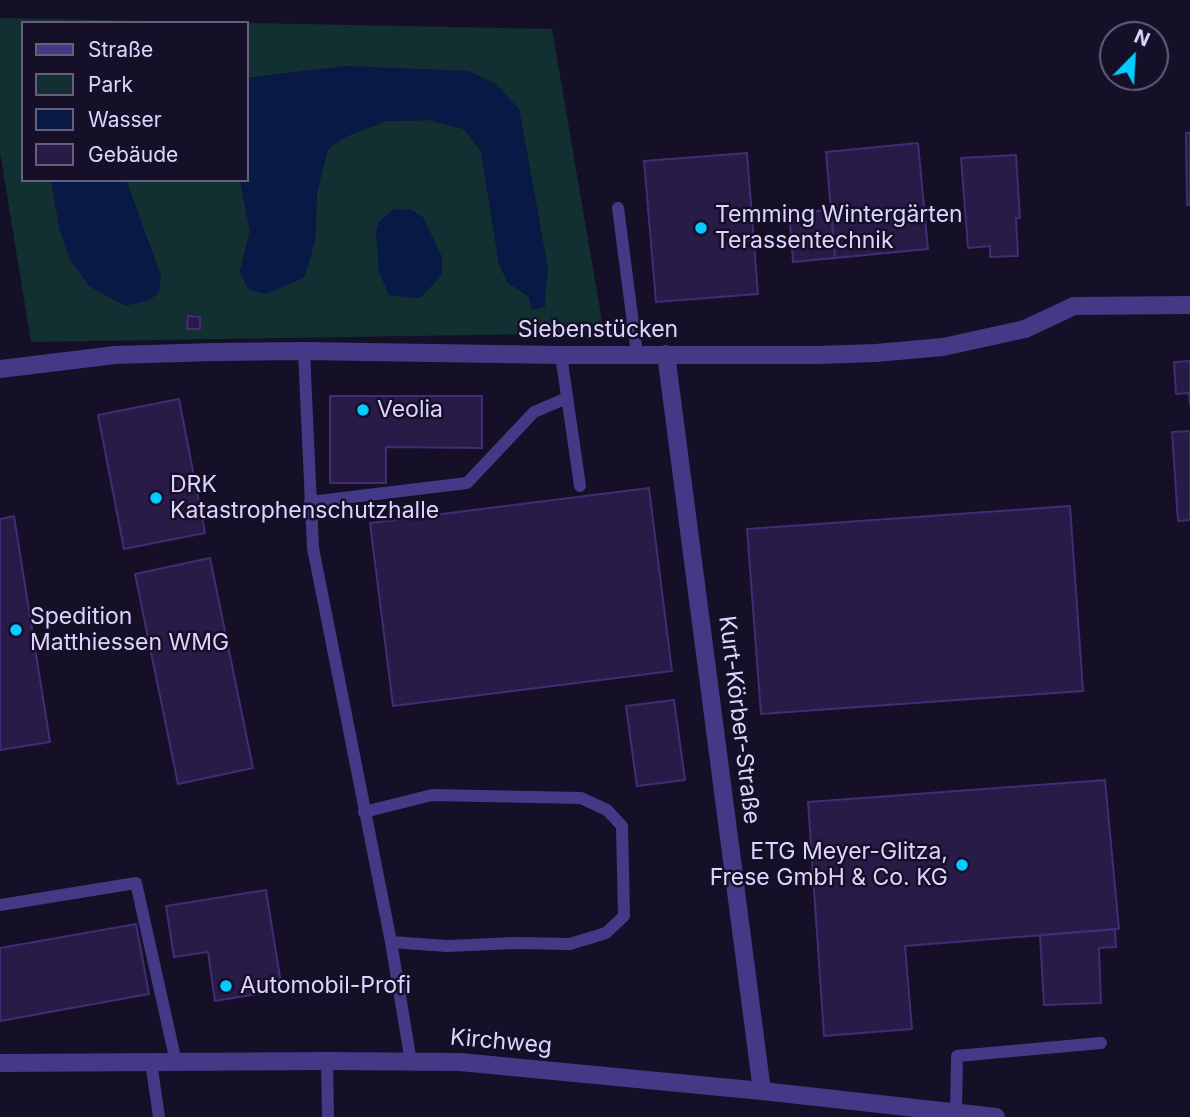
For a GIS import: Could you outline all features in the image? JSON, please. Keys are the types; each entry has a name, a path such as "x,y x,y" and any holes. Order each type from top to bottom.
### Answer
{"street":[{"name":"Siebenstücken","path":"0,368 114,355 304,351 561,355 876,353 943,348 1025,330 1074,306 1190,305"},
{"name":"Kurt-Körber-Straße","path":"666,354 762,1091"},
{"name":"Kirchweg","path":"0,1063 460,1062 996,1117"}],"lane":[{"path":"618,208 637,354"},
{"path":"304,351 313,548 391,942 411,1062"},
{"path":"561,355 580,486"},
{"path":"310,502 467,483 534,412 567,398"},
{"path":"364,812 432,795 581,798 607,810 622,826 624,916 606,933 570,944 447,946 391,942"},
{"path":"0,905 136,883 176,1062"},
{"path":"956,1113 957,1056 1101,1043"},
{"path":"327,1061 328,1117"},
{"path":"151,1062 159,1117"}],"green space":[{"path":"0,18 151,21 21,21 21,182 51,182 60,231 161,277 127,182 240,182 250,231 240,272 315,242 317,192 328,149 345,137 386,121 429,120 464,129 481,151 499,264 508,283 545,307 548,270 519,109 348,66 248,78 248,23 552,29 604,333 31,342 0,152"}],"water":[{"path":"348,66 469,71 496,84 519,109 548,270 545,307 532,310 528,295 508,283 499,263 481,151 464,129 429,120 385,121 345,137 328,149 317,192 315,242 304,278 265,294 248,289 240,272 250,231 240,182 248,182 248,78"},
{"path":"51,182 127,182 161,277 159,292 150,300 125,306 89,286 69,258 60,231"},
{"path":"394,209 412,210 423,217 442,257 442,275 420,298 389,295 379,272 376,232 379,222"}],"building":[{"path":"1186,133 1190,133 1190,205 1187,205"},
{"path":"918,143 928,249 835,258 826,152"},
{"name":"Temming Wintergärten Terassentechnik","path":"747,153 758,294 656,302 644,161"},
{"path":"1016,155 1020,218 1016,218 1018,256 990,257 990,246 968,248 961,158"},
{"path":"831,210 835,258 793,262 789,213"},
{"path":"188,316 200,317 200,329 187,329"},
{"path":"1190,361 1190,406 1189,393 1176,394 1174,362"},
{"path":"330,396 482,396 482,448 386,447 386,483 330,483"},
{"name":"DRK Katastrophenschutzhalle","path":"179,399 205,533 124,549 98,415"},
{"path":"1190,431 1190,520 1178,521 1172,432"},
{"path":"649,488 672,671 393,706 370,523"},
{"path":"1070,506 1083,691 761,714 747,529"},
{"name":"Spedition Matthiessen WMG","path":"14,516 50,742 0,750 0,519"},
{"path":"210,558 253,768 178,784 135,574"},
{"path":"674,700 685,780 637,786 626,706"},
{"name":"ETG Meyer-Glitza, Frese GmbH & Co. KG","path":"1105,780 1119,929 905,946 912,1029 824,1036 808,802"},
{"path":"266,890 282,990 215,1001 208,952 174,957 166,906"},
{"path":"136,924 149,994 0,1021 0,948"},
{"path":"1115,929 1116,947 1099,948 1101,1003 1044,1005 1040,935"}],"place":[{"name":"Temming Wintergärten Terassentechnik","path":"701,228"},
{"name":"Veolia","path":"363,410"},
{"name":"DRK Katastrophenschutzhalle","path":"156,498"},
{"name":"Spedition Matthiessen WMG","path":"16,630"},
{"name":"ETG Meyer-Glitza, Frese GmbH & Co. KG","path":"962,865"},
{"name":"Automobil-Profi","path":"226,986"}]}
